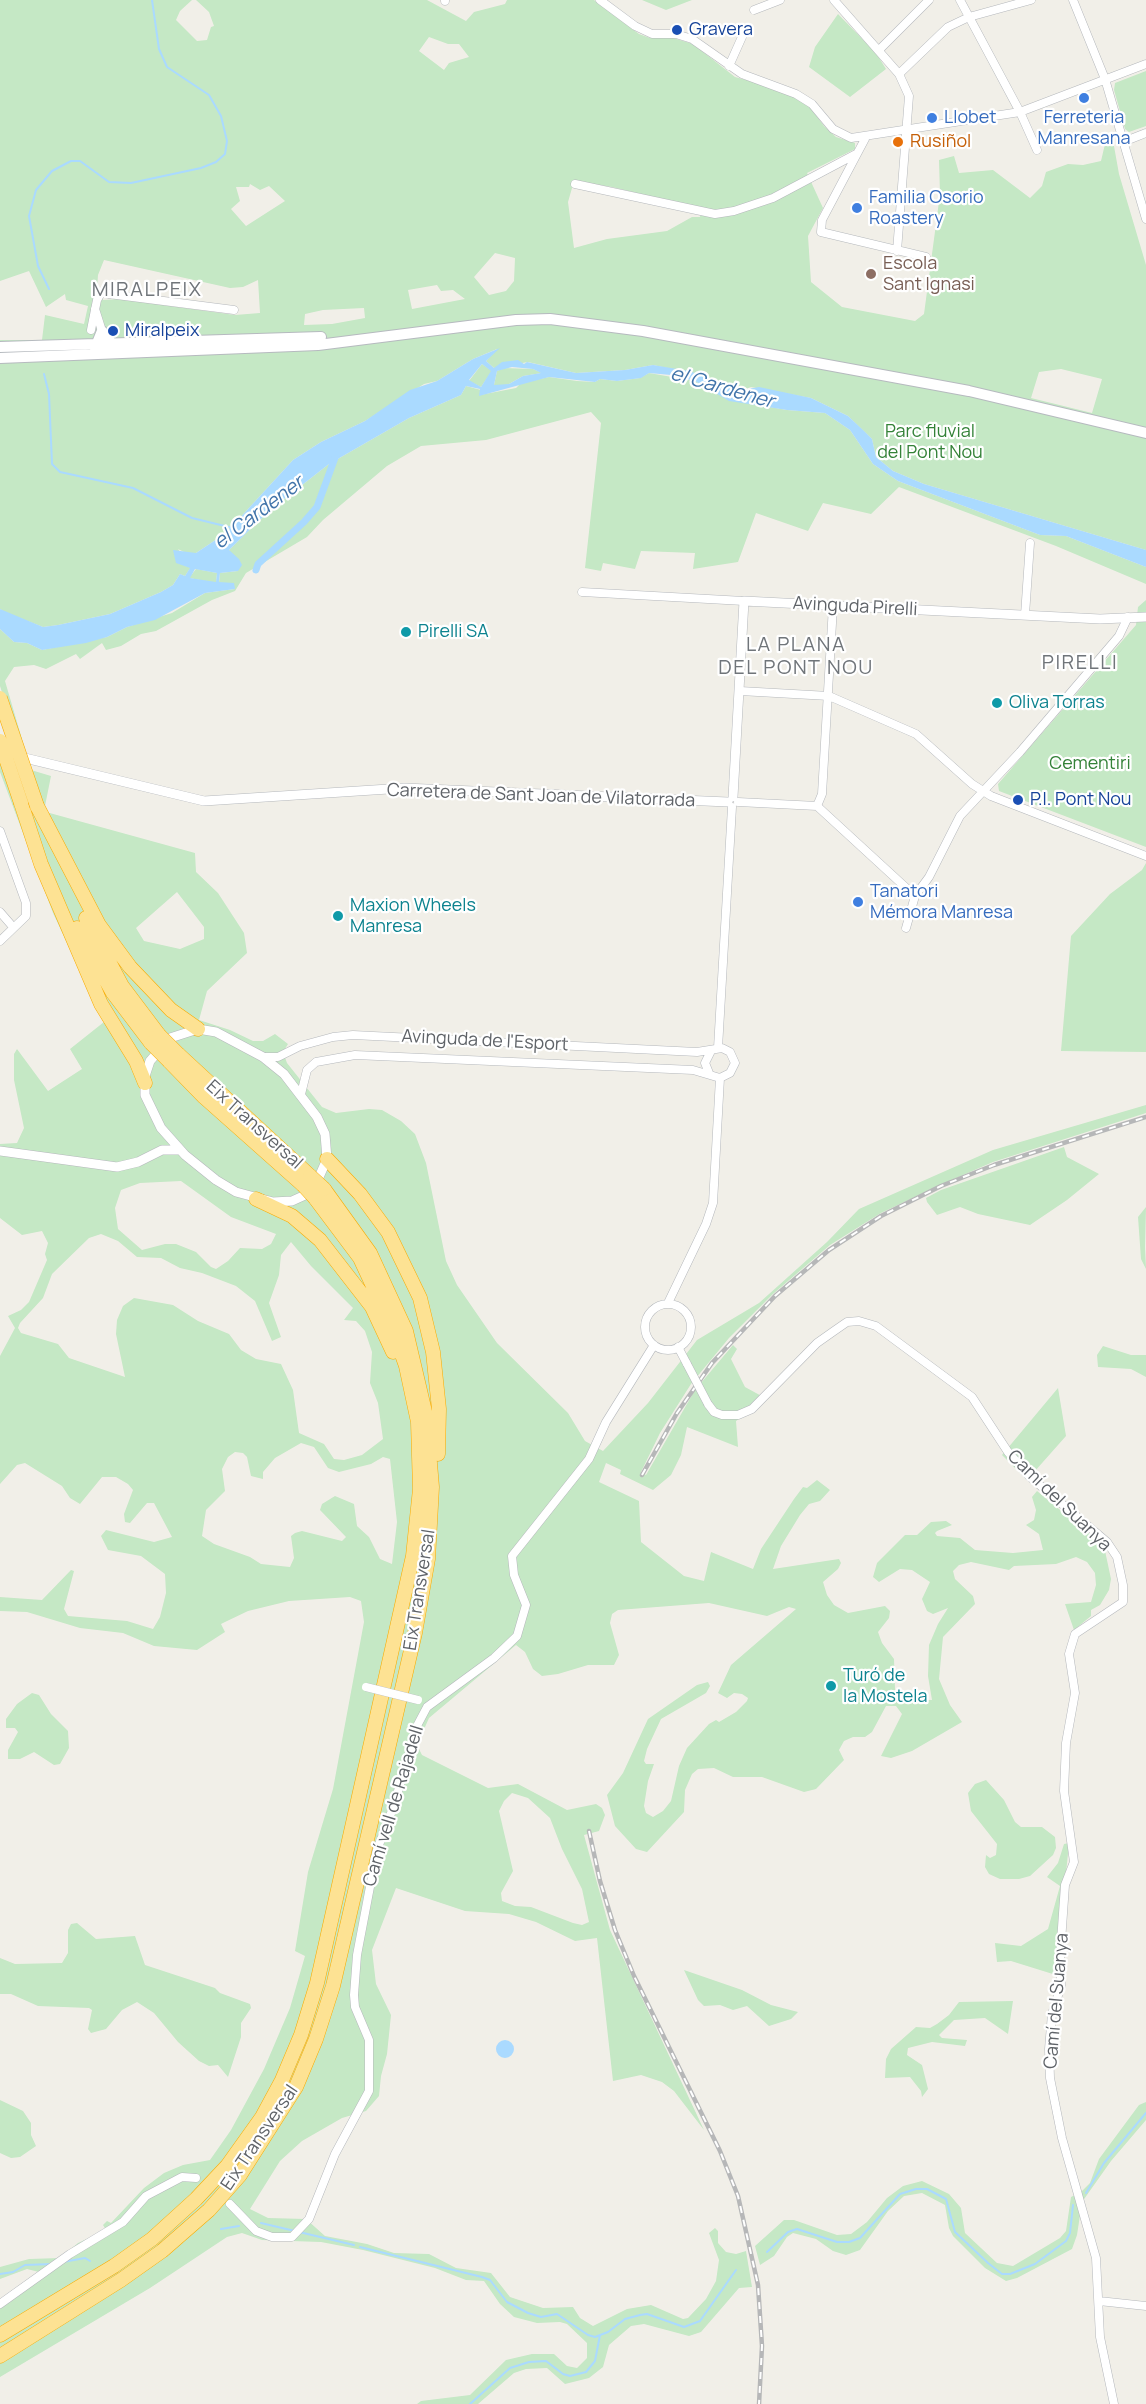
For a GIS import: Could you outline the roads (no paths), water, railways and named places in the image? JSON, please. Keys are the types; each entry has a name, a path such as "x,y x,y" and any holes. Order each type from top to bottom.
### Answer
{"highway":[{"name":"Eix Transversal","path":"0,699 52,848 105,957 155,1039"},
{"name":"Eix Transversal","path":"0,741 21,803 59,892 113,993 173,1058 319,1193 370,1253 406,1331 426,1416 431,1451 432,1528 415,1633 333,1986 316,2039 296,2088 240,2175 209,2210 162,2251 138,2268 0,2356"},
{"path":"21,803 41,864 101,1004 136,1061 145,1083"},
{"path":"37,806 99,925 130,967 171,1010 198,1029"},
{"path":"327,1159 360,1194 388,1232 420,1298 433,1352 439,1409 438,1497 432,1528"},
{"name":"Eix Transversal","path":"0,2335 114,2266 152,2239 196,2199 227,2166 262,2117 282,2080 301,2035 317,1983 413,1556 420,1489 418,1422 406,1366 380,1297 360,1258 319,1193"},
{"path":"256,1199 282,1210 304,1226 356,1285 372,1307 396,1357 418,1422"}],"main road":[{"path":"0,358 318,345 357,338 516,320 585,322 961,389 1146,434"},
{"path":"91,330 93,340 105,348 144,347 149,352"},
{"path":"51,357 54,350 92,349 98,342 102,331"},
{"path":"0,347 98,342 357,338"}],"street":[{"path":"600,0 635,26 652,34 676,34 692,39 742,74 796,94 812,104 833,129 843,135 863,137 1020,112 1146,64"},
{"path":"754,10 780,0"},
{"path":"834,0 899,74 909,96 897,251"},
{"path":"879,50 929,0"},
{"path":"960,0 1020,112 1037,150"},
{"path":"899,74 948,27 969,17 1030,0"},
{"path":"1073,0 1105,79 1146,219"},
{"path":"729,66 746,28"},
{"path":"1123,142 1146,133"},
{"path":"863,137 822,220 821,232 926,258"},
{"path":"574,184 715,214 734,211 772,198 856,154"},
{"path":"91,330 95,307 101,293 234,310"},
{"path":"95,307 102,331 112,342"},
{"path":"1127,429 1146,428"},
{"path":"1025,615 1029,543"},
{"name":"Avinguda Pirelli","path":"582,592 1100,619 1146,617"},
{"path":"709,1073 706,1060 715,1050 733,802 744,601"},
{"path":"817,806 822,794 833,606"},
{"name":"Avinguda Pirelli","path":"1128,617 1146,610"},
{"path":"906,928 915,896 928,877 956,822 1020,752 1119,636 1128,617"},
{"path":"740,691 829,696 916,734 982,791 1146,856"},
{"name":"Carretera de Sant Joan de Vilatorrada","path":"0,752 204,801 404,788 733,802"},
{"path":"733,802 817,806 915,896"},
{"path":"0,833 26,903 26,916 0,941"},
{"path":"0,912 13,927"},
{"path":"198,1029 216,1032 263,1057 284,1074 301,1094 325,1134 327,1159 316,1184 303,1196 292,1201 273,1202 256,1199 216,1180 180,1150 161,1128 150,1110 145,1095 150,1061 170,1038 198,1029"},
{"name":"Avinguda de l'Esport","path":"263,1057 278,1056 300,1046 333,1037 353,1035 715,1050"},
{"path":"668,1303 706,1224 713,1203 720,1078 730,1073 735,1063 730,1052 715,1050"},
{"name":"Avinguda de l'Esport","path":"301,1094 307,1070 316,1062 355,1055 709,1073 720,1078"},
{"path":"154,1152 159,1143 161,1128"},
{"path":"0,1151 117,1167 138,1162 154,1152 180,1150"},
{"path":"668,1303 683,1309 690,1319 690,1332 678,1347 666,1350 654,1345 646,1334 646,1320 657,1306 668,1303"},
{"name":"Camí del Suanya","path":"678,1347 714,1412 722,1415 738,1415 752,1409 817,1343 847,1322 876,1326 972,1397 1008,1452 1029,1476 1107,1542 1117,1557 1123,1602 1075,1634 1069,1654 1075,1692 1066,1743 1064,1791 1074,1862 1065,1885 1060,1956 1061,1986 1052,2014 1049,2049 1050,2078 1062,2138 1096,2258 1100,2337 1114,2404"},
{"name":"Camí vell de Rajadell","path":"230,2204 250,2227 261,2234 283,2238 295,2235 309,2219 339,2146 367,2098 371,2053 367,2033 355,2007 357,1955 377,1850 393,1808 418,1724 429,1706 494,1658 517,1636 526,1605 514,1575 512,1556 590,1459 606,1422 654,1345"},
{"path":"363,1685 418,1700 429,1706"},
{"path":"0,2304 70,2254 123,2222 146,2196 182,2177 196,2178"},
{"path":"1099,2301 1146,2306"}],"water":[{"name":"el Cardener","path":"500,348 486,361 494,368 502,362 518,360 524,364 527,362 576,373 625,370 653,365 689,371 743,390 759,387 811,398 848,416 872,439 876,457 893,471 924,484 1146,550 1146,567 1066,536 1040,535 898,481 873,464 850,430 825,413 729,401 695,381 671,375 649,373 641,378 617,381 600,379 595,382 549,377 479,396 480,389 466,386 461,395 409,418 329,464 270,510 229,550 242,565 238,571 220,573 219,582 234,583 235,589 205,593 155,620 127,627 107,637 86,643 42,650 27,643 14,642 0,629 0,609 43,627 110,614 161,592 173,585 180,574 185,576 190,568 176,563 173,550 196,553 226,533 293,460 321,442 365,421 410,390 437,381 473,359","holes":["482,364 491,371 481,387 469,380","512,367 533,369 541,373 523,376 509,384 494,385 497,371","195,569 217,573 216,582 190,578"]},
{"path":"505,2040 513,2045 514,2049 509,2057 505,2058 497,2053 496,2049 501,2041"}],"waterway":[{"path":"49,289 38,266 29,216 36,190 52,171 71,161 80,161 109,182 131,183 201,168 216,162 225,154 227,141 221,116 209,95 167,67 159,49 152,0"},
{"name":"el Cardener","path":"44,374 49,394 52,464 60,472 133,488 192,518 233,528"},
{"path":"256,570 258,564 317,507 336,455"},
{"path":"1086,2193 1104,2163 1146,2113"},
{"path":"767,2252 788,2232 797,2229 837,2242 849,2242 860,2238 900,2194 916,2189 927,2189 946,2199 955,2232 1002,2274 1010,2274 1035,2264 1066,2241 1070,2233 1073,2205"},
{"path":"261,2223 354,2245"},
{"path":"221,2229 239,2226"},
{"path":"360,2247 490,2280 507,2302 541,2317 557,2314 588,2335 595,2337 608,2332 625,2319 640,2315 647,2314 684,2327 700,2321 736,2270"},
{"path":"63,2262 85,2258 90,2261"},
{"path":"0,2274 13,2272 25,2265 52,2264"},
{"path":"470,2404 510,2368 529,2362 546,2361 563,2374 570,2376 586,2372 595,2361 600,2335"}],"railway":[{"path":"642,1475 677,1413 712,1363 775,1296 829,1250 881,1216 941,1186 994,1165 1146,1117"},
{"path":"589,1831 600,1881 615,1930 634,1976 720,2151 738,2196 758,2285 762,2346 759,2404"}],"place":[{"name":"Gravera","path":"677,30"},
{"name":"Ferreteria Manresana","path":"1084,98"},
{"name":"Llobet","path":"932,118"},
{"name":"Rusiñol","path":"898,142"},
{"name":"Familia Osorio Roastery","path":"857,208"},
{"name":"Escola Sant Ignasi","path":"871,274"},
{"name":"Miralpeix","path":"113,331"},
{"name":"Pirelli SA","path":"406,632"},
{"name":"Oliva Torras","path":"997,703"},
{"name":"P.I. Pont Nou","path":"1018,800"},
{"name":"Tanatori Mémora Manresa","path":"858,902"},
{"name":"Maxion Wheels Manresa","path":"338,916"},
{"name":"Turó de la Mostela","path":"831,1686"}],"district":[{"name":"MIRALPEIX","path":"147,290"},
{"name":"LA PLANA DEL PONT NOU","path":"796,656"},
{"name":"PIRELLI","path":"1080,663"}],"park label":[{"name":"Parc fluvial del Pont Nou","path":"930,442"},
{"name":"Cementiri","path":"1090,764"}]}
